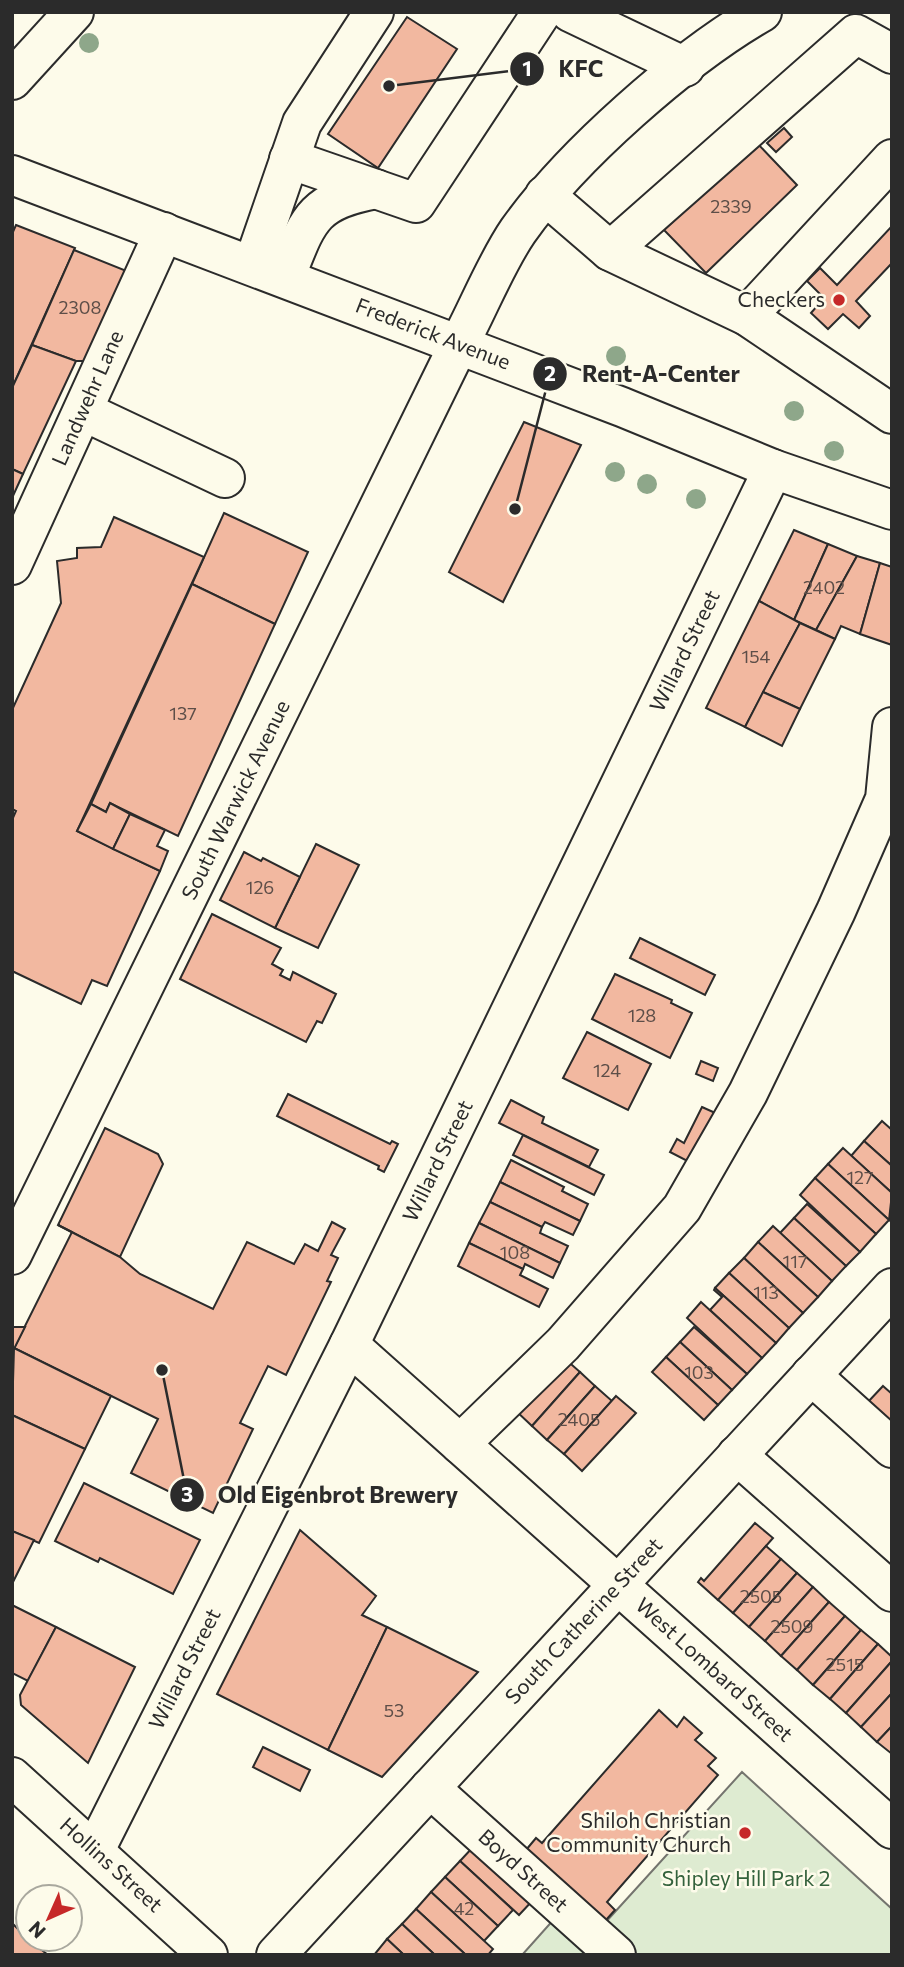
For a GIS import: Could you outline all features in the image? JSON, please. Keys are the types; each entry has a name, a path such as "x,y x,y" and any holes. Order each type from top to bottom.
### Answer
{"street":[{"path":"12,80 74,12"},
{"path":"269,272 289,159 302,122 374,12"},
{"path":"289,159 416,202 542,12"},
{"path":"570,12 685,67"},
{"name":"South Warwick Avenue","path":"12,1255 459,344 517,234 545,195 589,150 685,67 752,15"},
{"path":"610,251 856,34 892,54"},
{"path":"747,316 892,159"},
{"name":"Frederick Avenue","path":"12,175 459,344 773,469 891,504"},
{"path":"269,272 312,219 341,196 376,189"},
{"path":"545,195 610,251 747,316 892,414"},
{"name":"Landwehr Lane","path":"12,565 164,232"},
{"path":"83,411 225,478"},
{"name":"Willard Street","path":"95,1850 349,1345 773,469"},
{"path":"460,1444 563,1344 682,1208 748,1093 836,911 885,799 892,727"},
{"name":"South Catherine Street","path":"276,1955 891,1289"},
{"name":"West Lombard Street","path":"349,1345 892,1829"},
{"path":"811,1375 892,1448"},
{"path":"737,1455 892,1592"},
{"name":"Hollins Street","path":"12,1777 208,1955"},
{"name":"Boyd Street","path":"430,1788 616,1955"}],"green space":[{"name":"Shipley Hill Park 2","path":"742,1772 892,1909 892,1955 522,1955 564,1908 594,1935"}],"building":[{"path":"407,17 457,49 378,168 328,134"},
{"path":"784,128 792,137 776,152 767,143"},
{"path":"756,142 797,185 706,273 664,230"},
{"path":"16,225 75,248 12,388 12,234"},
{"path":"892,226 892,263 856,301 870,316 859,328 843,314 828,329 811,313 824,298 807,281 820,268 837,285"},
{"path":"74,250 129,272 91,361 76,361 32,345"},
{"path":"32,345 76,361 23,474 12,469 12,388"},
{"path":"524,422 581,445 503,602 449,572"},
{"path":"12,469 23,474 12,498"},
{"path":"224,513 308,552 275,624 192,584"},
{"path":"114,517 204,557 77,831 160,871 107,986 92,980 81,1004 12,971 12,820 16,811 12,809 12,710 61,603 57,561 77,558 77,548 101,547"},
{"path":"794,530 828,544 794,620 759,601"},
{"path":"828,544 857,556 816,630 794,620"},
{"path":"857,556 880,563 860,634 841,626 835,639 816,630"},
{"path":"880,563 892,567 892,645 860,634"},
{"path":"192,584 275,624 178,836 110,803 106,812 91,804"},
{"path":"759,601 800,623 745,727 706,708"},
{"path":"800,623 835,639 800,709 763,692"},
{"path":"763,692 800,709 782,746 745,727"},
{"path":"110,803 130,814 113,849 77,831 91,804 106,812"},
{"path":"130,814 165,830 157,846 168,851 160,871 113,849"},
{"path":"316,844 359,865 318,948 275,928"},
{"path":"244,852 261,861 263,858 300,877 275,928 220,900"},
{"path":"212,914 281,948 272,964 283,970 280,975 290,980 293,972 336,994 322,1023 317,1021 306,1042 180,979"},
{"path":"640,938 715,975 705,995 630,958"},
{"path":"615,974 672,1000 671,1003 692,1013 670,1058 592,1019"},
{"path":"587,1032 651,1064 628,1110 563,1078"},
{"path":"701,1061 718,1068 713,1081 696,1074"},
{"path":"288,1094 390,1144 392,1141 398,1144 384,1172 378,1169 379,1166 277,1116"},
{"path":"511,1100 544,1117 542,1123 598,1150 589,1167 499,1123"},
{"path":"702,1107 722,1116 697,1166 670,1152 677,1139 684,1143"},
{"path":"882,1121 892,1130 892,1166 864,1141"},
{"path":"105,1128 158,1154 163,1164 120,1257 58,1225"},
{"path":"523,1135 604,1175 594,1195 513,1155"},
{"path":"864,1141 892,1166 892,1193 851,1156"},
{"path":"843,1148 892,1193 889,1220 828,1164"},
{"path":"511,1160 564,1187 562,1191 588,1204 580,1221 500,1182"},
{"path":"828,1164 889,1220 876,1234 815,1178"},
{"path":"815,1178 876,1234 860,1252 800,1195"},
{"path":"500,1182 580,1221 573,1235 545,1222 542,1227 490,1202"},
{"path":"490,1202 542,1227 540,1233 568,1246 560,1263 479,1223"},
{"path":"807,1204 860,1252 846,1266 794,1218"},
{"path":"794,1218 846,1266 832,1281 780,1233"},
{"path":"332,1222 345,1229 331,1255 338,1258 327,1281 331,1282 286,1375 268,1366 240,1423 253,1429 213,1513 131,1473 158,1419 14,1348 72,1232 120,1257 140,1274 213,1309 247,1242 294,1264 305,1244 318,1251"},
{"path":"479,1223 560,1263 553,1278 525,1264 523,1269 469,1243"},
{"path":"773,1226 832,1281 818,1297 758,1242"},
{"path":"758,1242 818,1297 803,1313 744,1258"},
{"path":"469,1243 523,1269 520,1275 548,1289 539,1307 458,1266"},
{"path":"744,1258 803,1313 789,1328 729,1273"},
{"path":"729,1273 789,1328 776,1343 715,1288"},
{"path":"715,1288 776,1343 762,1358 710,1310 722,1297"},
{"path":"701,1302 762,1358 747,1374 687,1318"},
{"path":"12,1327 25,1327 12,1353"},
{"path":"694,1327 747,1374 732,1390 680,1342"},
{"path":"680,1342 732,1390 718,1405 666,1357"},
{"path":"14,1348 111,1396 85,1449 12,1415"},
{"path":"563,1357 580,1372 532,1426 515,1410"},
{"path":"666,1357 718,1405 704,1420 652,1372"},
{"path":"580,1372 595,1386 547,1440 532,1426"},
{"path":"595,1386 612,1401 564,1454 547,1440"},
{"path":"883,1386 892,1394 892,1426 867,1403"},
{"path":"616,1396 636,1413 582,1471 564,1454"},
{"path":"12,1415 85,1449 39,1543 12,1531"},
{"path":"84,1483 200,1540 173,1594 100,1558 98,1562 55,1541"},
{"path":"755,1523 773,1538 718,1600 698,1582 701,1578 704,1581"},
{"path":"300,1530 376,1596 362,1615 387,1627 328,1750 217,1694"},
{"path":"12,1531 34,1540 12,1584"},
{"path":"766,1546 781,1559 733,1613 718,1600"},
{"path":"781,1559 797,1573 749,1627 733,1613"},
{"path":"797,1573 813,1587 765,1641 749,1627"},
{"path":"813,1587 829,1602 781,1656 765,1641"},
{"path":"829,1602 845,1616 797,1670 781,1656"},
{"path":"12,1605 56,1627 28,1681 12,1673"},
{"path":"845,1616 861,1630 813,1685 797,1670"},
{"path":"56,1627 135,1667 88,1763 21,1705 20,1695"},
{"path":"387,1627 478,1672 382,1777 328,1750"},
{"path":"861,1630 878,1644 830,1699 813,1685"},
{"path":"878,1644 892,1657 892,1661 846,1713 830,1699"},
{"path":"892,1661 892,1693 861,1727 846,1713"},
{"path":"892,1693 892,1726 877,1742 861,1727"},
{"path":"659,1710 677,1727 684,1717 702,1733 695,1740 716,1758 708,1766 718,1775 607,1902 615,1910 606,1920 526,1850 536,1838 542,1843"},
{"path":"892,1726 892,1754 877,1742"},
{"path":"263,1747 310,1770 300,1791 253,1767"},
{"path":"475,1845 534,1899 519,1915 460,1861"},
{"path":"460,1861 513,1910 498,1926 445,1877"},
{"path":"445,1877 498,1926 484,1941 431,1892"},
{"path":"431,1892 493,1949 488,1955 466,1955 416,1909"},
{"path":"416,1909 466,1955 435,1955 402,1924"},
{"path":"12,1923 14,1953 48,1955 12,1955"},
{"path":"402,1924 435,1955 404,1955 387,1939"},
{"path":"387,1939 404,1955 374,1955"}],"place":[{"name":"KFC","path":"389,86"},
{"name":"Checkers","path":"839,300"},
{"name":"Rent-A-Center","path":"515,509"},
{"name":"Old Eigenbrot Brewery","path":"162,1370"},
{"name":"Shiloh Christian Community Church","path":"745,1833"}]}
